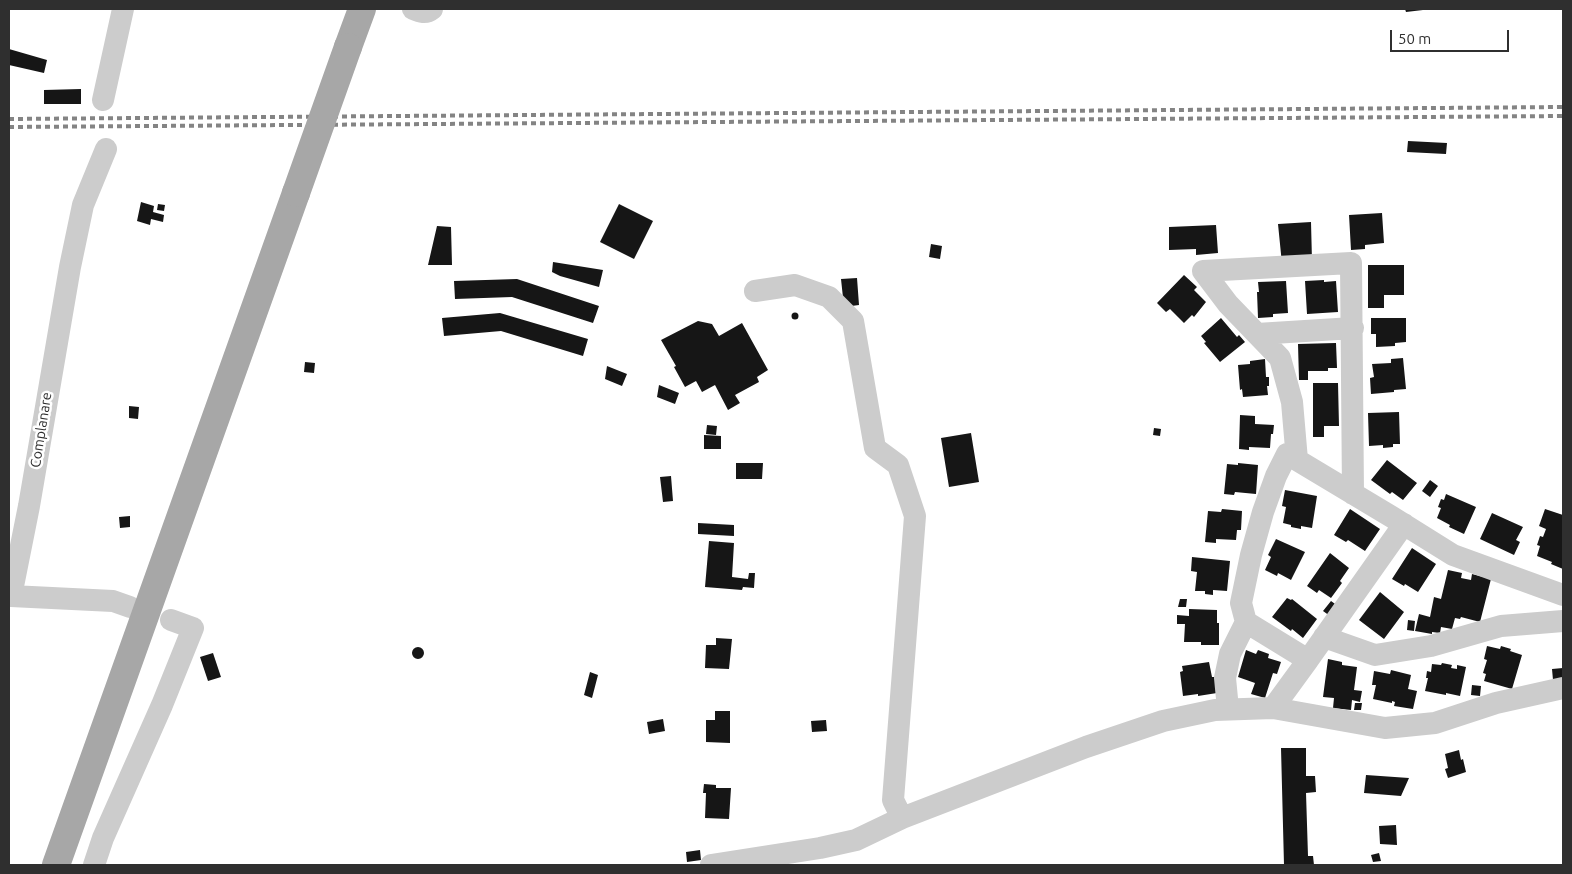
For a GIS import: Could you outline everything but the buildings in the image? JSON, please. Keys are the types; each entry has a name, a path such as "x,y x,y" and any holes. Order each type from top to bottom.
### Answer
{"main road":[{"path":"56,865 362,9"}],"street":[{"path":"103,100 123,9"},
{"path":"413,9 420,12 428,12 432,9"},
{"name":"Complanare","path":"106,149 84,205 70,267 29,506 12,578 11,596 113,601 130,607"},
{"path":"1297,460 1292,402 1280,358 1228,304 1202,271 1351,263 1353,494"},
{"path":"755,291 795,286 829,298 853,321 874,448 898,465 915,516 893,800 902,818"},
{"path":"1257,334 1353,328"},
{"path":"1228,709 1225,678 1230,654 1246,622 1241,603 1251,555 1263,512 1276,476 1287,454 1453,555 1563,595"},
{"path":"1273,708 1404,524"},
{"path":"94,865 103,838 162,706 193,628 171,620"},
{"path":"1324,637 1375,655 1431,646 1501,626 1563,621"},
{"path":"1246,622 1308,660"},
{"path":"711,865 820,848 856,840 902,818 1086,747 1162,721 1215,710 1273,708 1385,728 1435,723 1496,703 1563,688"}],"railway":[{"path":"9,119 1563,107"},
{"path":"9,127 1563,116"}]}
